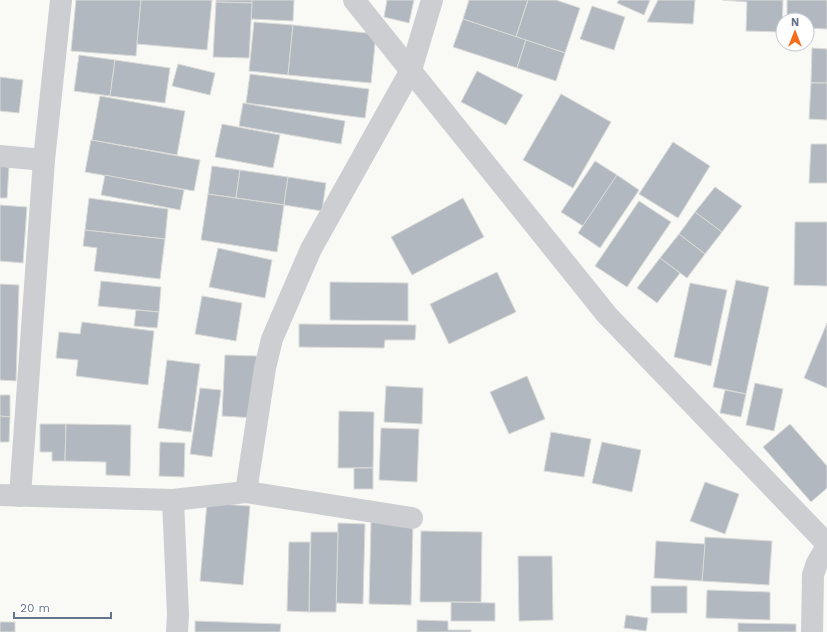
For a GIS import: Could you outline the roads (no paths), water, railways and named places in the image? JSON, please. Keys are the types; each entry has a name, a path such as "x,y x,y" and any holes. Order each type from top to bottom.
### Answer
{"street":[{"path":"61,0 10,496 173,500 246,492 412,518"},
{"path":"354,0 607,315 827,545 813,574 812,632"},
{"path":"246,492 265,368 272,339 311,250 411,70 432,0"},
{"path":"0,156 44,160"},
{"path":"173,500 177,632"}]}
